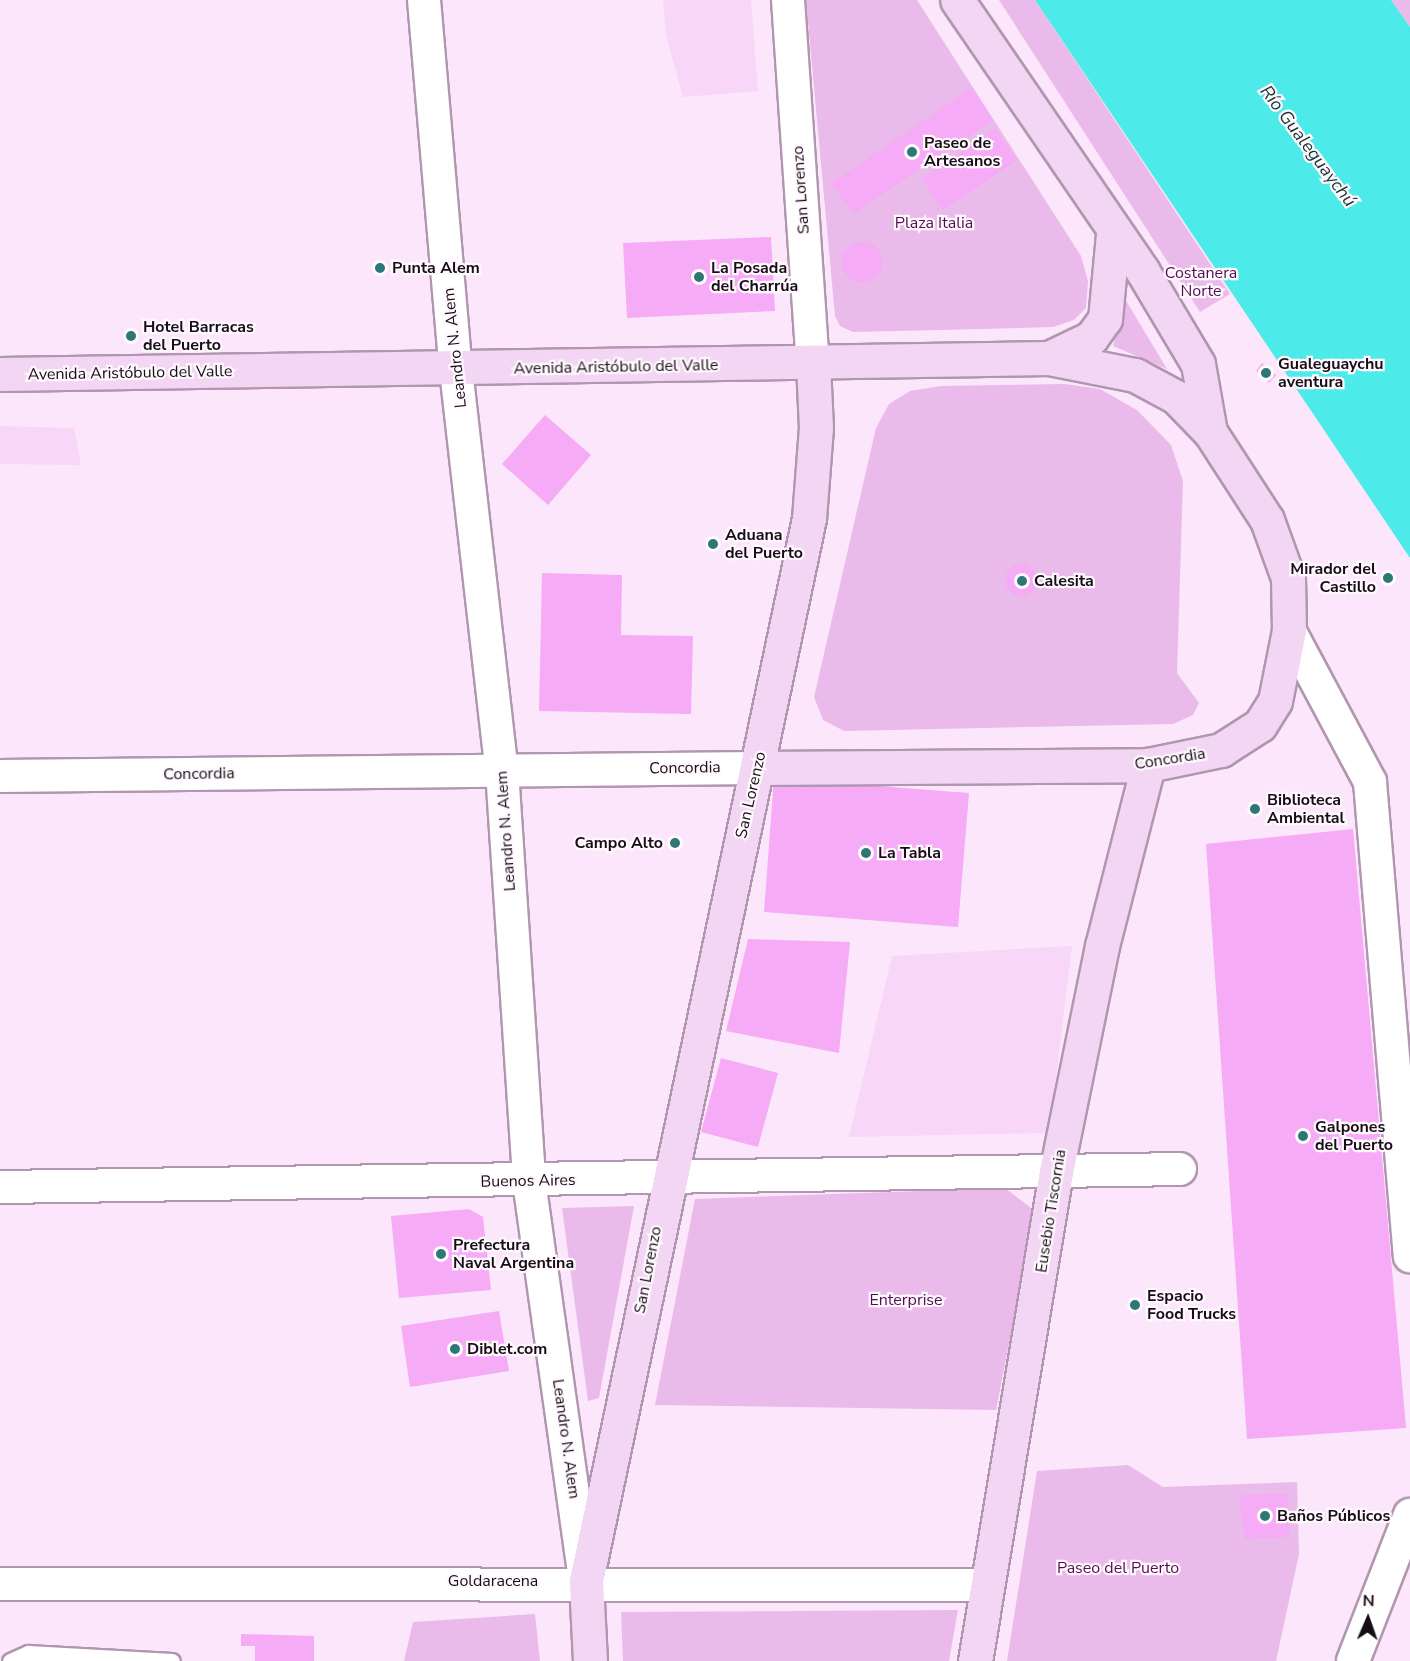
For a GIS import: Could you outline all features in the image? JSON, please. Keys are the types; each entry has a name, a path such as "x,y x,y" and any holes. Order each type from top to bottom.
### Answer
{"main road":[{"path":"957,0 1113,236 1142,270 1198,364 1210,432"},
{"path":"1049,358 1091,338 1106,319 1113,236"},
{"name":"Avenida Aristóbulo del Valle","path":"0,374 813,364 1049,358 1135,375 1176,397 1210,432"},
{"name":"San Lorenzo","path":"586,1581 666,1180 757,768 809,518 816,428 813,364"},
{"name":"Concordia","path":"757,768 1148,765 1221,750 1260,725 1275,701 1289,630 1288,578 1267,520 1210,432"},
{"name":"Eusebio Tiscornia","path":"975,1661 1056,1172 1102,946 1148,765"},
{"name":"Leandro N. Alem","path":"586,1581 590,1661"}],"street":[{"name":"Leandro N. Alem","path":"424,0 456,369 502,771 529,1181 586,1581"},
{"name":"San Lorenzo","path":"788,0 813,364"},
{"path":"1289,630 1370,782 1410,1256"},
{"name":"Concordia","path":"0,776 757,768"},
{"name":"Buenos Aires","path":"0,1186 666,1180 1180,1169"},
{"path":"1353,1661 1410,1515"},
{"name":"Goldaracena","path":"0,1584 586,1581 986,1585"}],"lane":[{"path":"10,1661 28,1653 172,1661"}],"shaded area":[{"path":"663,0 751,0 758,91 683,97 666,35"},
{"path":"0,426 74,428 81,465 0,464"},
{"path":"1072,946 1049,1133 849,1137 892,956"}],"green space":[{"name":"Plaza Italia","path":"806,0 917,0 1081,256 1088,281 1086,308 1074,320 1053,327 982,329 853,332 840,326 835,316"},
{"name":"Costanera Norte","path":"999,0 1035,0 1230,294 1200,312"},
{"path":"1391,0 1410,0 1410,27"},
{"path":"1125,299 1167,369 1113,346"},
{"path":"1065,384 1100,389 1137,410 1171,445 1183,481 1177,673 1199,703 1193,715 1173,724 844,731 823,720 814,697 876,428 889,404 910,391 941,386"},
{"name":"Enterprise","path":"1005,1188 1035,1211 996,1410 655,1405 695,1199"},
{"path":"634,1206 599,1398 588,1401 562,1208"},
{"name":"Paseo del Puerto","path":"1128,1465 1163,1487 1297,1482 1299,1554 1276,1661 1007,1661 1037,1471"},
{"path":"958,1610 949,1661 623,1661 621,1612"},
{"path":"535,1614 540,1661 404,1661 413,1622"}],"water":[{"name":"Río Gualeguaychú","path":"1035,0 1391,0 1410,27 1410,558"}],"building":[{"name":"Paseo de Artesanos","path":"972,88 993,120 853,214 831,183"},
{"name":"Paseo de Artesanos","path":"995,128 1017,160 943,210 922,179"},
{"name":"La Posada del Charrúa","path":"771,237 775,311 627,318 623,243"},
{"path":"862,242 870,243 876,248 881,254 881,270 876,276 870,281 862,282 854,281 848,276 843,270 842,262 843,254 848,248 854,243"},
{"name":"Gualeguaychu aventura","path":"1262,363 1276,375 1269,383 1256,371"},
{"path":"545,415 591,455 548,505 502,464"},
{"name":"Calesita","path":"1021,564 1033,568 1037,580 1033,592 1021,596 1009,592 1005,580 1009,568"},
{"path":"542,573 622,575 621,635 693,636 691,714 539,711"},
{"name":"La Tabla","path":"774,778 969,793 958,927 764,912"},
{"name":"Galpones del Puerto","path":"1353,829 1406,1428 1247,1439 1206,844"},
{"path":"748,939 850,942 839,1053 726,1031"},
{"path":"721,1058 778,1073 758,1147 701,1132"},
{"name":"Prefectura Naval Argentina","path":"469,1209 483,1217 491,1290 399,1298 391,1216"},
{"name":"Diblet.com","path":"499,1311 509,1371 410,1387 401,1326"},
{"name":"Baños Públicos","path":"1287,1494 1289,1537 1245,1539 1239,1495"},
{"path":"241,1634 314,1636 314,1661 255,1661 255,1646 241,1646"}],"place":[{"name":"Paseo de Artesanos","path":"912,152"},
{"name":"Punta Alem","path":"380,268"},
{"name":"La Posada del Charrúa","path":"699,277"},
{"name":"Hotel Barracas del Puerto","path":"131,336"},
{"name":"Gualeguaychu aventura","path":"1266,373"},
{"name":"Aduana del Puerto","path":"713,544"},
{"name":"Mirador del Castillo","path":"1388,578"},
{"name":"Calesita","path":"1022,581"},
{"name":"Biblioteca Ambiental","path":"1255,809"},
{"name":"Campo Alto","path":"675,843"},
{"name":"La Tabla","path":"866,853"},
{"name":"Galpones del Puerto","path":"1303,1136"},
{"name":"Prefectura Naval Argentina","path":"441,1254"},
{"name":"Espacio Food Trucks","path":"1135,1305"},
{"name":"Diblet.com","path":"455,1349"},
{"name":"Baños Públicos","path":"1265,1516"}]}
